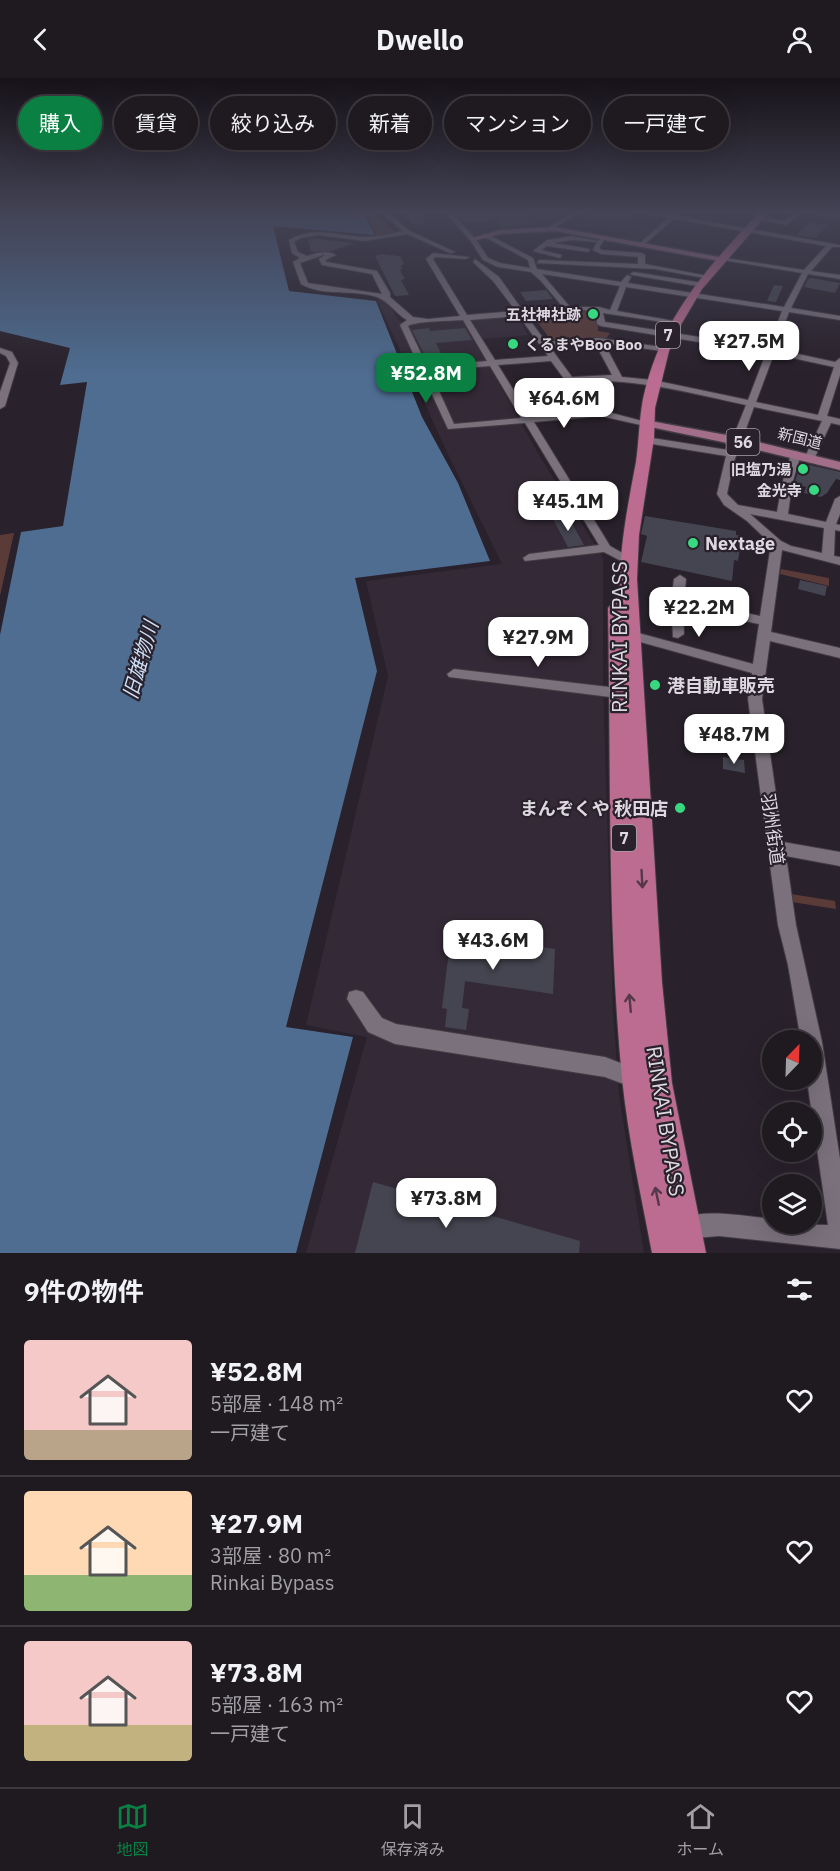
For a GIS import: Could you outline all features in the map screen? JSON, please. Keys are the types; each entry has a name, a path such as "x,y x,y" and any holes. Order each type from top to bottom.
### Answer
{"highway":[{"name":"7","path":"646,432 653,383 662,349 675,321 713,267"},
{"name":"RINKAI BYPASS","path":"646,432 618,555 618,693 628,974 647,1081 689,1253"},
{"name":"RINKAI BYPASS","path":"618,555 631,635 648,982 649,1158 669,1253"}],"main road":[{"name":"新国道","path":"646,432 737,441 840,466"}],"street":[{"path":"298,267 305,284 368,292 386,298 397,305 404,317 412,320 466,318 568,309 599,309 675,321"},
{"path":"342,267 375,272 386,293 386,298"},
{"path":"434,267 526,419 618,555"},
{"path":"484,267 496,279 587,404 601,413 646,432 732,454"},
{"path":"518,267 624,283 698,285"},
{"path":"496,279 521,276 531,268 538,267"},
{"path":"611,267 698,285 787,309 840,318"},
{"path":"613,311 630,270 639,267"},
{"path":"644,267 698,285"},
{"path":"771,267 840,277"},
{"path":"811,267 806,272 787,309 770,352 732,454 722,494 734,507 834,560 835,527 840,499"},
{"path":"531,268 544,279 568,309"},
{"path":"599,309 601,324 840,366"},
{"path":"412,320 404,325 451,427 601,413"},
{"path":"544,345 598,340 662,349"},
{"path":"598,340 618,378"},
{"path":"0,350 9,354 14,363 0,406"},
{"path":"425,369 552,357"},
{"path":"810,457 825,418 840,361"},
{"path":"568,380 604,376 653,383 840,422"},
{"path":"830,393 840,396"},
{"name":"羽州街道","path":"796,454 787,484 756,699 787,925 809,1030"},
{"path":"734,507 782,531 835,527"},
{"path":"529,558 618,555"},
{"path":"678,634 677,603 680,579"},
{"path":"677,603 767,621"},
{"path":"631,635 760,671"},
{"path":"765,635 840,653"},
{"path":"454,674 618,693"},
{"path":"776,847 840,859"},
{"path":"356,999 375,1025 395,1034 605,1067 647,1081"},
{"name":"羽州街道","path":"818,1090 840,1232"},
{"path":"683,1228 719,1225 840,1238"}],"shaded area":[{"path":"377,300 383,300 390,305 398,320 405,323 464,321 539,455 603,558 603,684 613,1011 619,1095 644,1253 306,1253 367,1037 306,1025 388,676 366,581 502,564"},
{"path":"569,310 597,310 598,331 610,333 606,339 551,340 532,315"},
{"path":"511,317 520,320 528,335 482,339 470,320"},
{"path":"14,533 0,596 0,535"},
{"path":"781,569 829,578 829,586 780,574"},
{"path":"791,894 835,901 836,909 792,902"}],"water":[{"name":"旧雄物川","path":"0,267 283,267 289,291 376,301 422,417 458,483 490,561 355,578 377,671 286,1027 353,1037 296,1253 0,1253 0,635 21,532 63,526 87,382 60,385 70,348 0,331"}],"building":[{"path":"380,267 401,267 400,270 405,279 401,280 409,295 395,296"},
{"path":"808,279 840,283 835,293 804,287"},
{"path":"774,285 783,286 776,302 767,301"},
{"path":"546,290 553,299 526,301 520,292"},
{"path":"429,328 430,331 465,328 472,340 436,343 442,355 425,356 412,330"},
{"path":"544,387 560,405 544,407 536,396 521,398 516,390"},
{"path":"801,463 840,472 840,480 836,479 827,493 821,497 804,493 806,487 794,484"},
{"name":"Nextage","path":"645,516 736,531 736,535 742,536 738,561 734,560 732,581 641,562 647,536 641,534"},
{"path":"569,518 584,545 568,547 553,519"},
{"path":"800,580 827,586 825,596 798,589"},
{"path":"723,757 744,760 745,773 723,769"},
{"path":"451,934 555,949 553,994 465,981 462,1008 469,1009 466,1030 445,1027 447,1009 442,1008"},
{"path":"373,1182 580,1241 579,1253 355,1253"}],"place":[{"name":"五社神社跡","path":"593,314"},
{"name":"くるまやBoo Boo","path":"513,344"},
{"name":"旧塩乃湯","path":"803,469"},
{"name":"金光寺","path":"814,490"},
{"name":"Nextage","path":"693,543"},
{"name":"港自動車販売","path":"655,685"},
{"name":"まんぞくや 秋田店","path":"680,808"}]}
